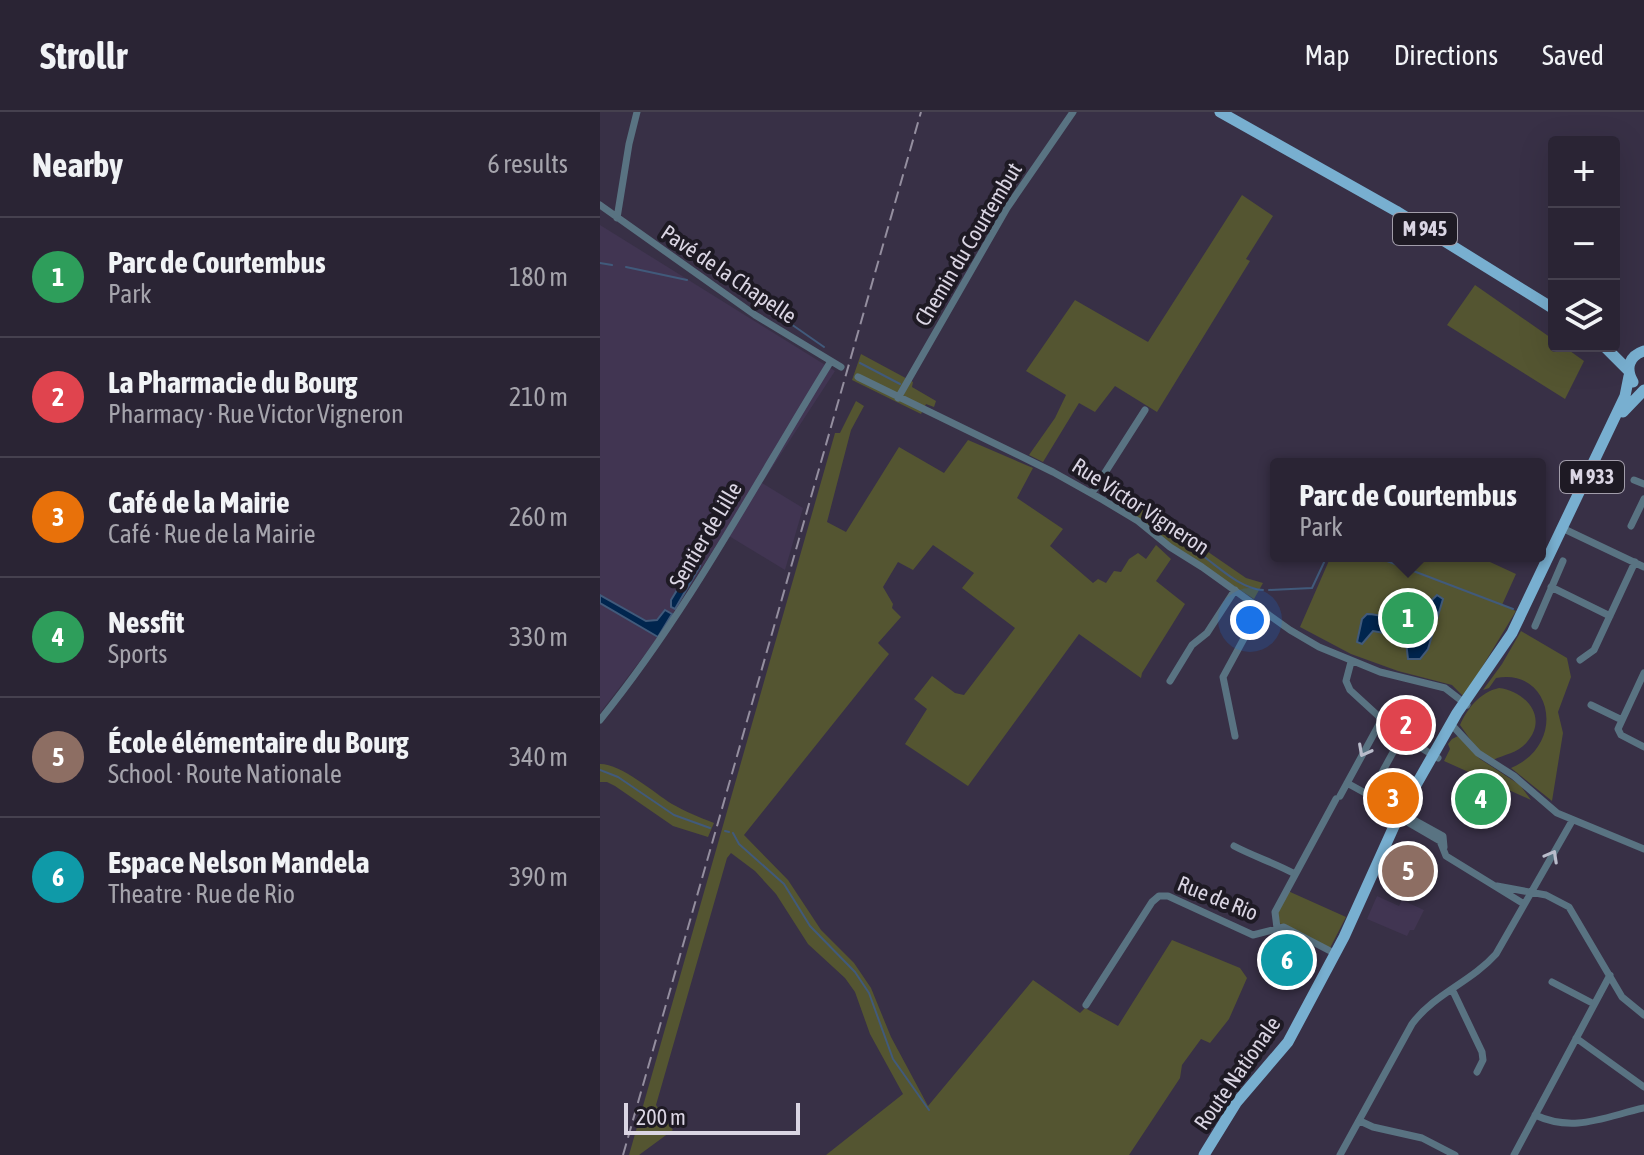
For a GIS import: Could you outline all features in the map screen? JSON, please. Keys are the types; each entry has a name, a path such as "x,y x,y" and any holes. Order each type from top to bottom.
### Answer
{"main road":[{"name":"M 945","path":"1220,112 1396,211 1548,308"},
{"path":"1620,347 1640,352"},
{"path":"1610,352 1636,385 1644,389"},
{"name":"Route Nationale","path":"1565,529 1625,396 1631,360 1640,352"},
{"name":"Route Nationale","path":"1211,1155 1241,1107 1292,1045 1403,815 1453,725 1508,642 1619,419 1644,389"},
{"name":"Route Nationale","path":"1204,1155 1236,1103 1286,1045 1337,954"}],"street":[{"path":"617,218 637,112"},
{"name":"Chemin du Courtembut","path":"898,398 1007,208 1073,112"},
{"name":"Pavé de la Chapelle","path":"600,205 755,315 841,367"},
{"name":"Sentier de Lille","path":"600,720 652,653 686,602 831,361"},
{"name":"Rue Victor Vigneron","path":"858,377 1092,493 1138,521 1170,547 1305,639 1351,662 1391,676 1445,688 1466,704"},
{"path":"1092,493 1145,410"},
{"path":"1634,480 1644,484"},
{"path":"1631,526 1644,499"},
{"path":"1565,529 1644,567"},
{"path":"1535,626 1563,561"},
{"path":"1580,660 1594,650 1635,562"},
{"path":"1551,587 1610,616"},
{"path":"1170,681 1192,645 1209,631 1235,590"},
{"path":"1235,736 1223,677 1260,609"},
{"path":"1351,662 1348,687 1402,736 1435,757"},
{"path":"1644,673 1618,729 1621,735 1644,747"},
{"path":"1591,705 1622,720"},
{"path":"1277,928 1275,912 1382,719"},
{"path":"1453,725 1478,753 1514,776 1553,810 1572,821 1584,823 1644,849"},
{"path":"1369,796 1402,736"},
{"path":"1347,783 1443,836 1446,856 1524,904"},
{"path":"1340,1155 1412,1024 1425,1008 1493,957 1572,821"},
{"path":"1234,846 1295,874"},
{"path":"1497,886 1559,900 1572,910 1624,999 1644,1015"},
{"name":"Rue de Rio","path":"1086,1005 1152,902 1159,896 1168,896 1253,935 1287,928 1337,954"},
{"path":"1514,1155 1610,975"},
{"path":"1552,982 1594,1004"},
{"path":"1452,989 1483,1055 1477,1072"},
{"path":"1576,1038 1644,1087"},
{"path":"1535,1115 1571,1125 1644,1108"},
{"path":"1360,1121 1422,1138 1455,1155"}],"shaded area":[{"path":"600,225 835,371 762,483 803,508 785,570 724,533 653,644 600,713"},
{"path":"1397,851 1430,865 1415,898 1411,896 1415,887 1386,875"},
{"path":"1377,896 1399,906 1402,900 1424,910 1414,930 1410,930 1407,936 1367,919"}],"green space":[{"path":"1242,195 1273,216 1246,259 1250,261 1157,412 1115,386 1095,412 1079,403 1043,462 1029,455 1055,418 1066,395 1026,371 1075,300 1148,342"},
{"path":"1475,285 1548,336 1548,352 1571,352 1584,361 1565,399 1447,325"},
{"path":"861,354 913,382 912,387 936,401 934,407 926,404 921,414 852,380"},
{"path":"856,401 864,406 851,430 827,522 846,532 899,447 944,473 968,440 1033,468 1017,498 1063,529 1050,546 1093,583 1098,579 1106,583 1114,571 1121,572 1129,559 1138,553 1146,559 1156,545 1171,559 1156,581 1185,604 1141,678 1079,634 968,786 905,744 927,709 914,699 932,676 955,693 964,695 1015,628 962,588 974,573 933,545 913,570 898,562 883,587 893,604 892,608 901,617 878,643 889,654 744,835 788,880 821,930 854,963 871,988 891,1037 928,1106 1033,980 1080,1013 1085,1008 1118,1026 1172,940 1240,968 1247,978 1229,1019 1210,1043 1201,1039 1182,1065 1180,1078 1129,1155 826,1155 903,1094 870,1034 855,992 845,978 808,944 776,894 755,871 731,853 727,858 656,1105 673,1130 639,1155 629,1155 835,433 840,433"},
{"path":"1137,503 1246,578 1263,583 1254,599 1179,551 1131,513"},
{"path":"1328,562 1490,562 1516,574 1502,605 1516,611 1464,697 1452,685 1398,671 1351,654 1300,627"},
{"path":"1521,631 1567,658 1571,677 1558,712 1563,733 1552,801 1511,768 1529,757 1541,742 1546,726 1546,710 1540,695 1529,684 1515,678 1496,678 1489,688 1483,690"},
{"path":"1499,688 1525,700 1535,715 1536,723 1523,746 1493,760 1477,749 1460,725 1475,702"},
{"path":"1458,736 1480,759 1520,785 1531,800 1444,761 1450,749 1448,744"},
{"path":"600,764 618,769 672,804 714,823 708,837 673,826 615,786 600,782"},
{"path":"1288,891 1346,917 1330,948 1279,923 1277,914"}],"water":[{"path":"694,562 700,566 675,609 671,607 671,600"},
{"path":"600,595 646,621 657,620 665,610 672,614 658,637 600,603"},
{"path":"1437,595 1443,599 1428,649 1420,659 1408,659 1406,642 1390,634 1373,631 1362,644 1357,642 1362,619 1367,614 1423,624 1431,601"}],"waterway":[{"path":"600,263 612,265"},
{"path":"626,267 687,280"},
{"path":"750,301 765,306"},
{"path":"768,308 824,347"},
{"path":"860,363 900,384"},
{"path":"1148,518 1195,551"},
{"path":"1203,556 1239,582 1263,590"},
{"path":"1269,590 1312,588 1324,562"},
{"path":"1390,562 1513,609"},
{"path":"600,770 618,777 674,815 710,828"},
{"path":"725,831 729,832"},
{"path":"733,833 739,844 784,884 810,926 855,972 869,993 893,1059 929,1110"}],"railway":[{"path":"623,1155 921,112"}],"place":[{"name":"Parc de Courtembus","path":"1408,618"},
{"name":"La Pharmacie du Bourg","path":"1406,725"},
{"name":"Café de la Mairie","path":"1393,798"},
{"name":"Nessfit","path":"1481,799"},
{"name":"École élémentaire du Bourg","path":"1408,871"},
{"name":"Espace Nelson Mandela","path":"1287,960"}]}
